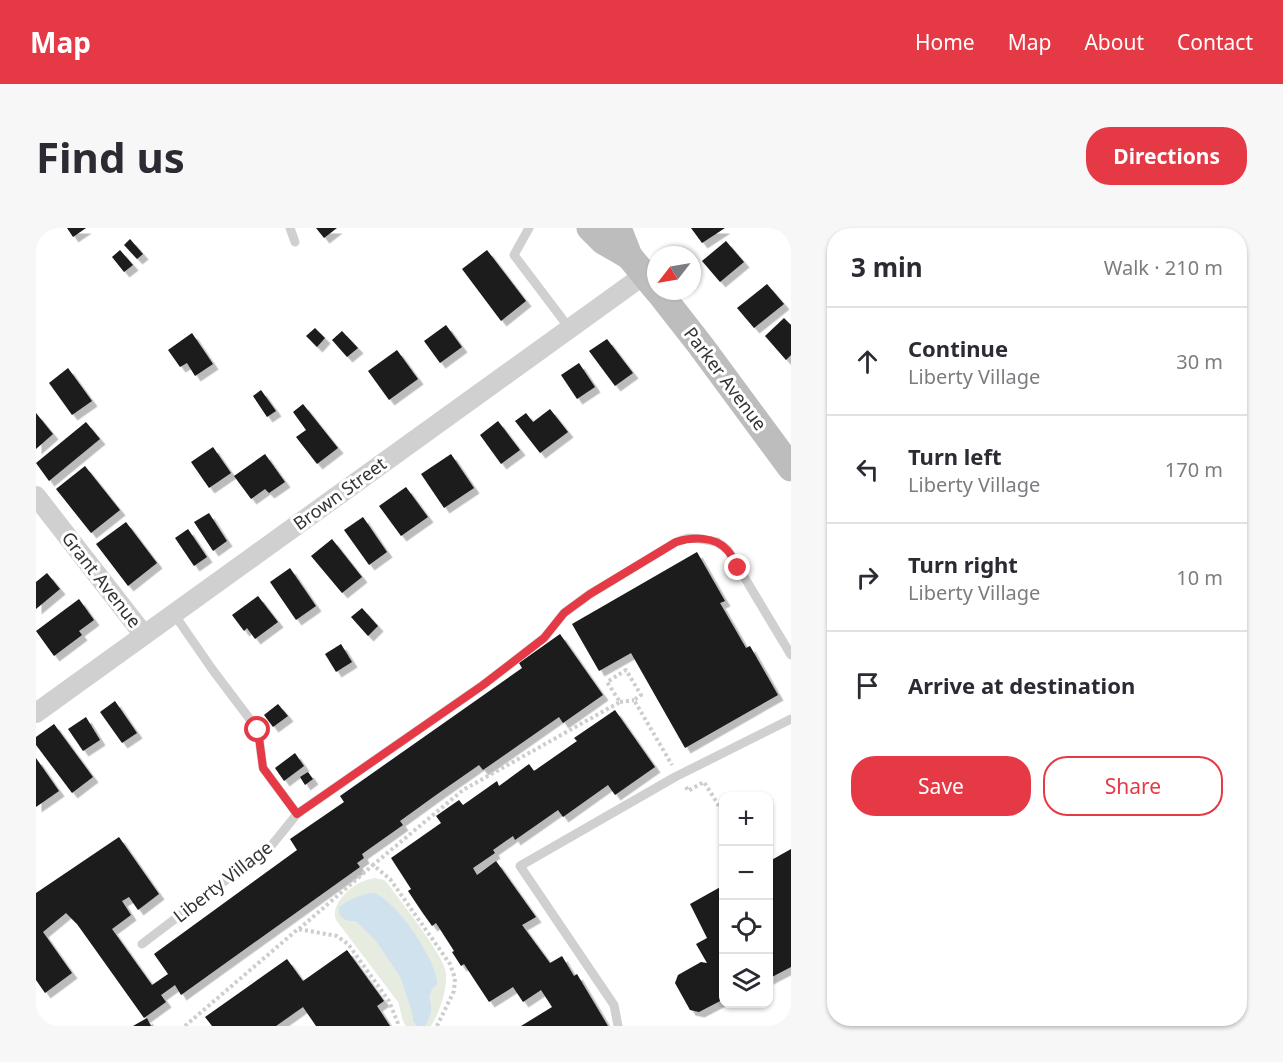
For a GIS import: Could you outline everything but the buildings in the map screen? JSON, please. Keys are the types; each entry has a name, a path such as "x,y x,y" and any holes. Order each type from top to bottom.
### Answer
{"main road":[{"name":"Parker Avenue","path":"590,228 647,278"},
{"name":"Parker Avenue","path":"618,228 647,278"},
{"name":"Parker Avenue","path":"664,300 791,468"}],"street":[{"name":"Brown Street","path":"36,713 570,329 647,278"},
{"name":"Grant Avenue","path":"36,496 144,635"}],"lane":[{"path":"290,228 295,242"},
{"path":"529,228 514,255 570,329"},
{"name":"Liberty Village","path":"142,944 271,846 297,814 483,685 544,638 564,613 590,594 676,542 688,538 717,542 728,550 791,656"},
{"path":"174,614 258,730 263,768 297,814"},
{"path":"618,1026 614,1005 520,866 679,775 791,719"}],"path":[{"path":"185,1026 463,790 620,702 634,700 641,696 626,670 607,682 620,702"},
{"path":"634,700 688,791 704,782 719,807"},
{"path":"373,865 390,879 450,964 455,978 454,991 437,1026"},
{"path":"298,929 337,936 348,944 389,1001 399,1026"}],"shaded area":[{"path":"375,878 384,880 388,884 412,915 443,965 446,973 444,994 431,1026 406,1026 398,1002 336,920 336,909 341,898 361,882"}],"water":[{"path":"375,893 391,905 406,922 433,966 437,984 429,997 431,1012 425,1026 417,1026 413,1021 401,978 376,941 356,921 346,920 339,914 339,907 348,901 361,895"}],"route":[{"path":"258,730 263,768 297,814 483,685 544,638 564,613 590,594 676,542 688,538 717,542 728,550 738,568"}]}
